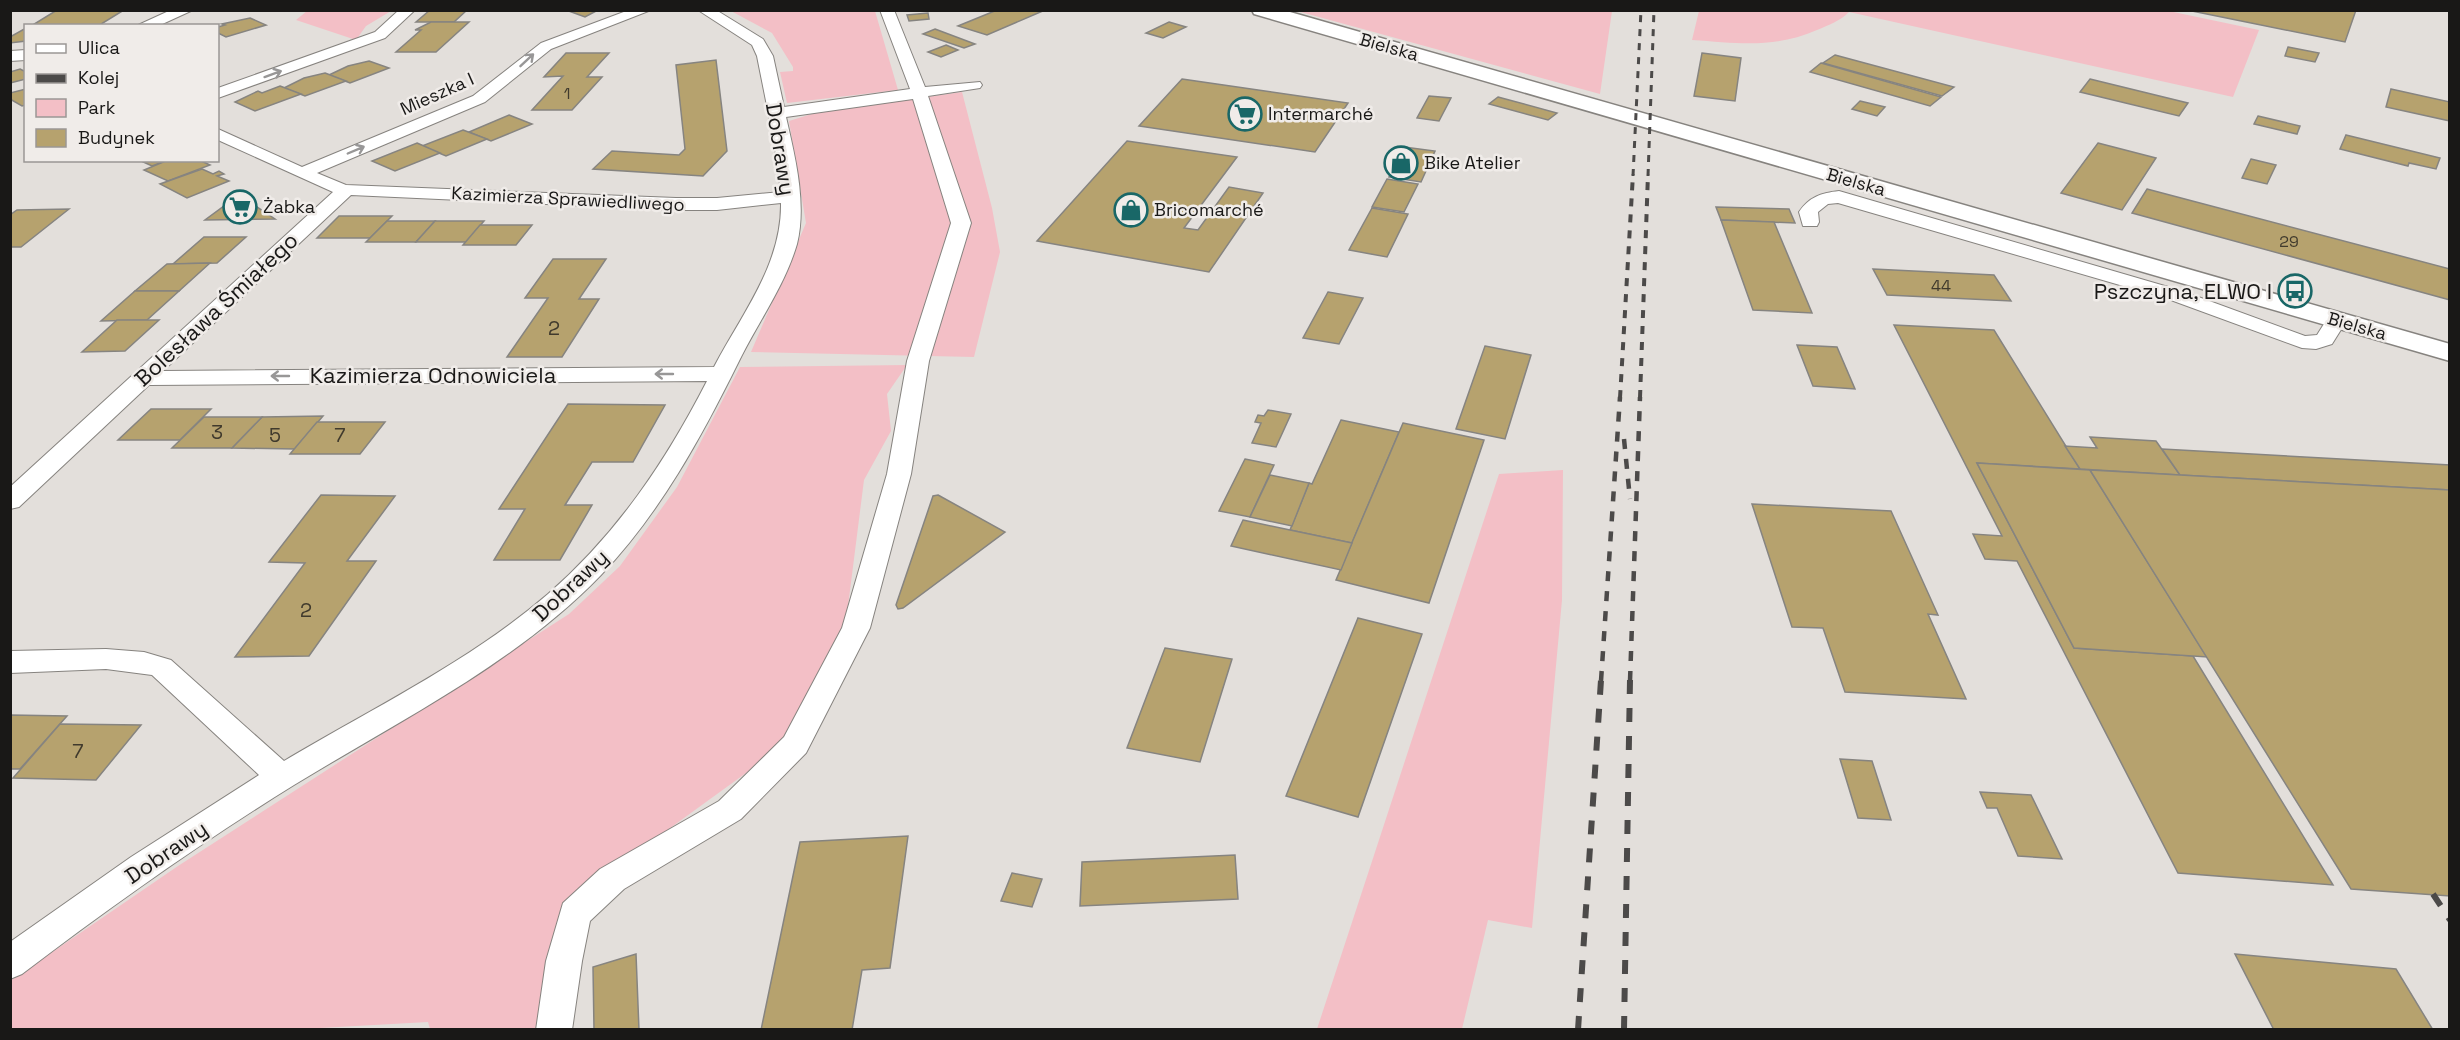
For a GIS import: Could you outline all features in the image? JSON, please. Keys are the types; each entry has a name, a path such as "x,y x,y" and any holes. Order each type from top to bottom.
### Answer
{"main road":[{"name":"Bielska","path":"1262,10 2450,353"}],"street":[{"path":"148,24 186,10"},
{"path":"219,93 380,35 408,10"},
{"name":"Mieszka I","path":"302,173 479,99 504,82 533,54 546,46 644,10"},
{"name":"Dobrawy","path":"10,963 144,866 281,777 426,695 496,648 560,598 598,562 653,496 674,465 722,374 782,257 790,229 790,197 765,56 758,42 705,10"},
{"path":"554,1029 564,961 575,914 612,879 730,810 787,753 795,744 856,628 899,474 918,361 961,223 919,93 887,10"},
{"path":"776,113 974,85"},
{"path":"219,134 302,173 346,190"},
{"name":"Kazimierza Sprawiedliwego","path":"346,190 676,204 717,204 790,197"},
{"name":"Bolesława Śmiałego","path":"10,501 346,190"},
{"path":"1810,222 1808,212 1814,203 1824,198 1839,197 2175,295 2302,342 2318,343 2327,338 2336,320"},
{"name":"Kazimierza Odnowiciela","path":"143,378 722,374"},
{"path":"10,662 116,660 145,662 161,668 281,777"}],"green space":[{"path":"1612,10 1600,94 1297,11"},
{"path":"2164,10 2259,30 2233,97 1849,12 1826,26 1785,40 1755,43 1692,40 1699,11"},
{"path":"307,11 391,11 366,26 356,40 296,20"},
{"path":"731,11 875,11 898,90 787,103 780,72 793,71 793,67 772,33"},
{"path":"962,92 992,208 1000,252 974,357 751,352 806,223 789,121 815,113"},
{"path":"907,365 887,394 891,431 864,480 847,614 851,656 775,752 644,847 547,972 535,1029 430,1029 428,1022 284,1030 11,1029 10,981 178,866 569,614 620,566 677,487 740,367"},
{"path":"1563,470 1562,600 1532,928 1488,920 1462,1029 1317,1029 1499,474"}],"building":[{"path":"57,10 124,10 101,24 34,24"},
{"path":"430,10 467,10 454,22 416,22"},
{"path":"566,10 598,10 585,17"},
{"path":"997,10 1045,10 987,35 958,26"},
{"path":"2187,10 2356,10 2345,42"},
{"path":"928,13 929,19 909,21 907,15"},
{"path":"250,18 266,25 226,37 219,34 219,27 225,25 222,24"},
{"path":"431,22 469,22 436,52 396,52 421,30 415,30"},
{"path":"1169,22 1186,27 1163,38 1146,33"},
{"path":"24,29 24,41 10,43 10,37"},
{"path":"935,29 975,44 964,48 923,34"},
{"path":"946,45 958,50 941,57 928,52"},
{"path":"2288,47 2319,53 2315,62 2285,56"},
{"path":"566,53 609,53 587,77 602,77 572,110 532,110 563,76 544,77"},
{"path":"1702,53 1741,58 1735,101 1694,96"},
{"path":"1835,55 1954,87 1942,96 1823,63"},
{"path":"716,60 727,151 703,176 593,169 612,151 679,155 685,149 676,65"},
{"path":"369,61 389,68 350,83 329,75 348,66"},
{"path":"1821,63 1941,97 1930,106 1810,72"},
{"path":"20,69 24,71 24,80 10,83 10,72"},
{"path":"325,73 346,81 305,96 284,88 304,78"},
{"name":"Intermarché","path":"1182,79 1348,103 1315,152 1139,126"},
{"path":"2090,79 2188,103 2179,116 2080,92"},
{"path":"280,86 301,94 255,111 235,102 258,91 262,93"},
{"path":"2391,89 2450,102 2450,121 2386,107"},
{"path":"24,90 24,106 10,99 10,93"},
{"path":"1429,96 1451,98 1439,121 1417,118"},
{"path":"1498,97 1557,113 1548,120 1489,104"},
{"path":"1860,101 1885,107 1877,116 1852,109"},
{"path":"509,115 532,124 491,141 469,132"},
{"path":"2258,116 2300,126 2297,134 2254,124"},
{"path":"463,130 487,139 446,156 422,146"},
{"path":"2346,135 2440,158 2436,169 2409,163 2408,166 2340,149"},
{"name":"Bricomarché","path":"1127,141 1237,157 1184,228 1198,230 1229,187 1263,193 1209,272 1037,241"},
{"path":"417,143 440,153 395,171 372,161"},
{"path":"2098,143 2156,158 2122,210 2061,193"},
{"path":"1404,147 1435,151 1421,182 1389,177"},
{"path":"2251,159 2276,165 2267,184 2242,178"},
{"path":"143,162 163,162 152,166"},
{"path":"163,162 203,162 210,165 168,181 144,170"},
{"path":"202,169 213,174 219,171 224,174 217,176 229,181 187,198 160,184"},
{"path":"1387,179 1418,184 1404,212 1372,207"},
{"path":"2147,189 2450,269 2450,300 2132,213"},
{"name":"Żabka","path":"239,195 275,219 205,220"},
{"path":"1716,207 1789,209 1795,223 1721,220"},
{"path":"1372,208 1408,214 1387,257 1349,250"},
{"path":"69,209 21,247 10,247 10,215 17,210"},
{"path":"339,216 392,216 370,238 317,238"},
{"path":"1721,220 1774,222 1812,313 1753,310"},
{"path":"387,221 435,221 416,242 366,242"},
{"path":"435,221 484,221 466,242 416,242"},
{"path":"480,225 532,225 516,245 463,245"},
{"path":"204,237 246,237 217,263 173,264"},
{"path":"553,259 606,259 579,299 599,299 562,357 507,357 548,298 525,298"},
{"path":"210,263 179,291 135,291 167,264"},
{"path":"1873,269 1994,275 2011,301 1887,295"},
{"path":"135,291 179,291 147,320 101,321"},
{"path":"1328,292 1363,298 1339,344 1303,338"},
{"path":"117,320 159,320 125,351 82,352"},
{"path":"1894,325 1994,330 2080,469 1977,463 2074,648 2193,656 2333,885 2178,873 2017,561 1985,559 1973,534 2002,536"},
{"path":"1797,345 1837,347 1855,389 1813,386"},
{"path":"1485,346 1531,355 1505,439 1456,429"},
{"path":"568,404 665,405 633,462 592,462 565,505 592,505 560,560 494,560 525,509 499,509"},
{"path":"151,409 211,409 180,440 118,440"},
{"path":"1268,410 1291,414 1276,447 1252,443 1261,423 1255,422 1258,415 1264,416"},
{"path":"323,416 295,449 232,448 262,417"},
{"path":"204,417 262,417 232,448 172,448"},
{"path":"1341,420 1399,432 1352,543 1290,530 1309,483 1312,484"},
{"path":"317,422 385,422 360,454 290,454"},
{"path":"1403,423 1484,440 1429,603 1336,580"},
{"path":"2090,437 2156,441 2180,475 2080,469 2065,446 2097,448"},
{"path":"2162,449 2450,465 2450,490 2180,475"},
{"path":"1245,459 1274,465 1250,517 1219,511"},
{"path":"1977,463 2090,470 2207,657 2074,648"},
{"path":"2090,470 2450,490 2450,896 2351,889"},
{"path":"1270,475 1309,483 1292,526 1250,517"},
{"path":"321,495 395,496 347,561 376,561 309,656 235,657 305,563 269,562"},
{"path":"938,495 1005,532 903,608 898,609 896,605 933,496"},
{"path":"1752,504 1891,511 1938,615 1928,614 1966,699 1845,692 1823,628 1792,627"},
{"path":"1243,520 1352,543 1341,570 1231,546"},
{"path":"1358,618 1422,634 1358,817 1286,796"},
{"path":"1165,648 1232,659 1200,762 1127,748"},
{"path":"10,715 67,716 20,769 10,769"},
{"path":"60,724 141,725 96,780 13,778"},
{"path":"1840,759 1872,761 1891,820 1858,818"},
{"path":"1980,792 2031,795 2062,859 2018,856 1997,808 1987,808"},
{"path":"908,836 890,968 862,970 852,1030 761,1030 800,842"},
{"path":"1235,855 1238,899 1080,906 1082,862"},
{"path":"1012,873 1042,879 1032,907 1001,901"},
{"path":"636,954 639,1030 594,1030 593,967"},
{"path":"2235,954 2396,969 2433,1030 2274,1030"}],"railway":[{"path":"1633,176 1641,10"},
{"path":"1648,176 1654,10"},
{"path":"1620,398 1633,174"},
{"path":"1640,398 1648,174"},
{"path":"1601,681 1620,397"},
{"path":"1630,681 1640,397"},
{"path":"1624,439 1630,499"},
{"path":"1578,1030 1601,680"},
{"path":"1624,1030 1630,680"},
{"path":"2433,894 2450,920"}],"place":[{"name":"Intermarché","path":"1245,114"},
{"name":"Bike Atelier","path":"1401,163"},
{"name":"Żabka","path":"240,207"},
{"name":"Bricomarché","path":"1131,210"},
{"name":"Pszczyna, ELWO I","path":"2295,291"}]}
